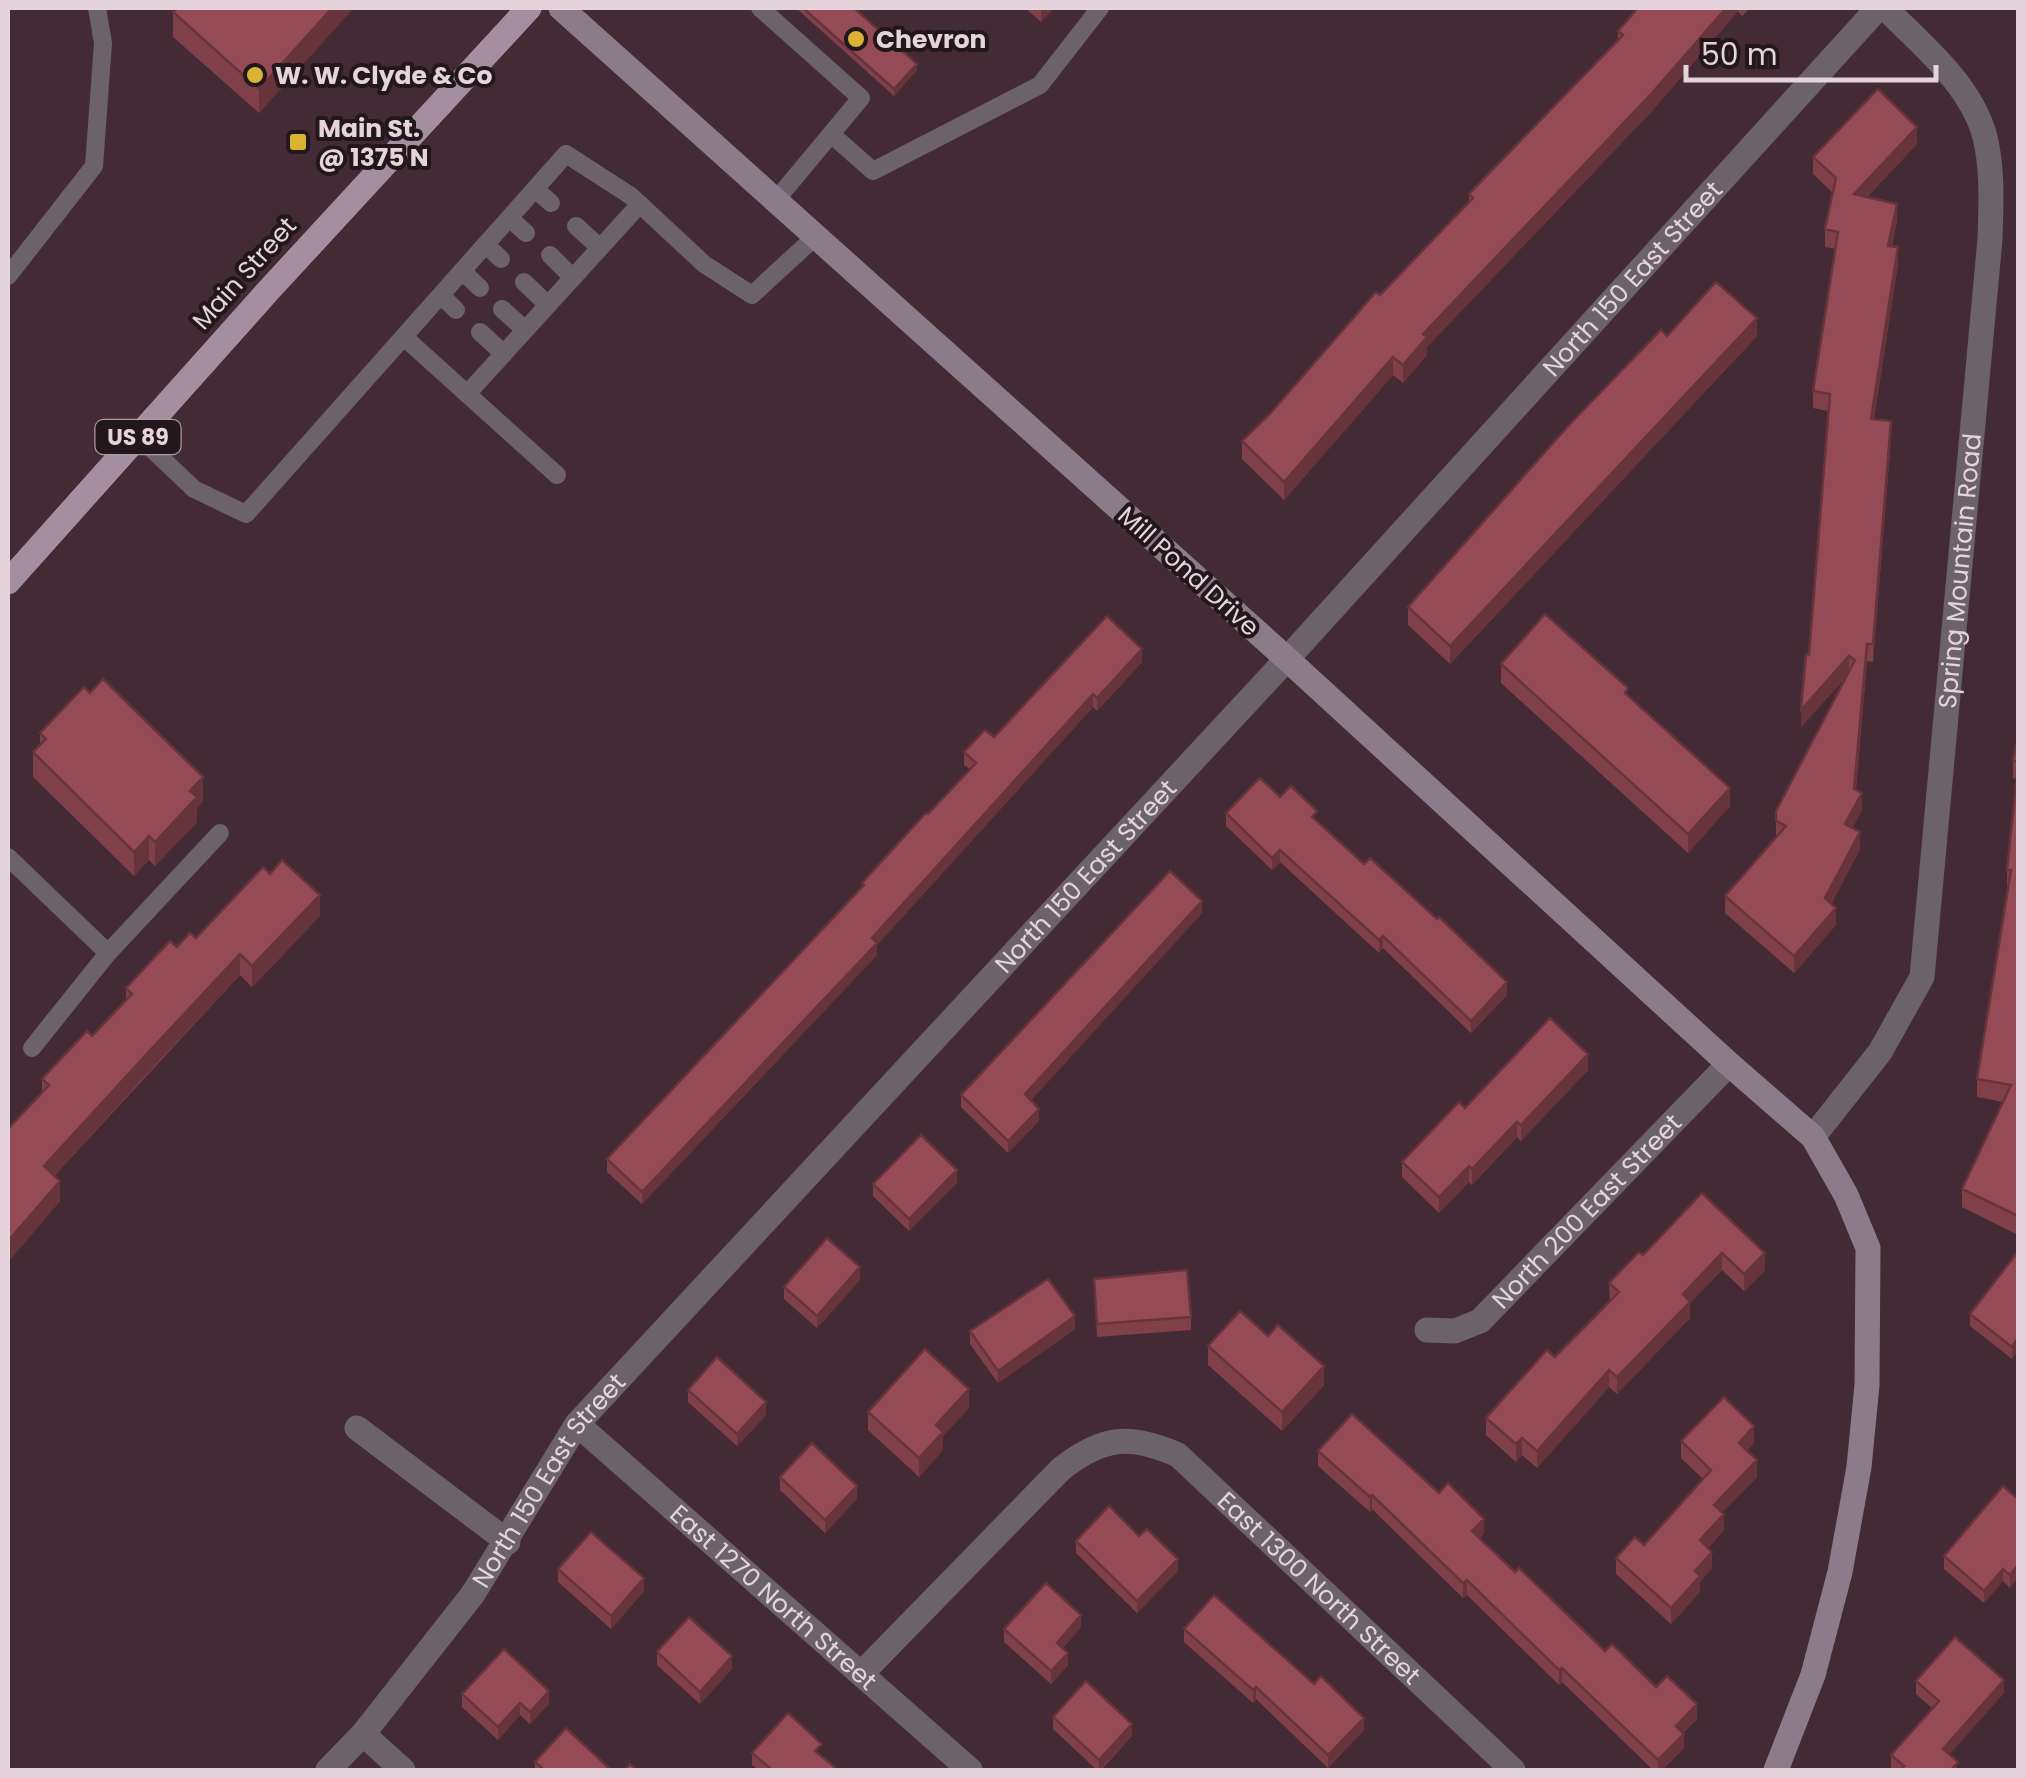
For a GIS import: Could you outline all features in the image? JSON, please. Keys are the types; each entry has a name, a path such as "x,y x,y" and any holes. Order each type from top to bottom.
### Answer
{"main road":[{"name":"Main Street","path":"8,582 529,8"},
{"name":"Mill Pond Drive","path":"561,8 1287,659 1728,1064 1814,1137"},
{"path":"1776,1770 1813,1675 1840,1572 1859,1467 1867,1385 1868,1248 1846,1195 1814,1137"}],"street":[{"name":"North 150 East Street","path":"328,1770 363,1734 473,1594 577,1424 1287,659 1881,8"},
{"name":"Spring Mountain Road","path":"1814,1137 1880,1052 1922,977 1990,239 1991,174 1984,134 1966,96 1941,64 1881,8"},
{"name":"North 200 East Street","path":"1427,1330 1455,1331 1480,1321 1728,1064"},
{"name":"East 1270 North Street","path":"577,1424 970,1770"},
{"path":"357,1428 508,1542"},
{"name":"East 1300 North Street","path":"862,1673 1061,1468 1085,1450 1108,1442 1145,1441 1178,1455 1513,1770"},
{"path":"363,1734 403,1770"}],"lane":[{"path":"8,276 94,166 103,43 97,8"},
{"path":"760,8 861,98 776,200"},
{"path":"831,134 874,171 1040,84 1100,8"},
{"path":"138,436 194,489 246,514 566,154 640,204 704,264 752,295 816,236"},
{"path":"535,189 551,203"},
{"path":"467,394 640,204"},
{"path":"510,218 526,234"},
{"path":"576,226 600,248"},
{"path":"486,244 501,259"},
{"path":"550,256 573,278"},
{"path":"462,271 480,288"},
{"path":"524,282 548,305"},
{"path":"441,295 456,310"},
{"path":"502,309 525,330"},
{"path":"480,332 504,354"},
{"path":"404,337 556,474"},
{"path":"32,1048 108,953 220,833"},
{"path":"8,857 108,953"}],"building":[{"name":"W. W. Clyde & Co","path":"177,8 332,8 259,89 173,12"},
{"name":"Chevron","path":"803,8 854,8 917,64 894,89"},
{"path":"1638,8 1726,8 1652,93 1423,334 1427,337 1403,365 1393,357 1284,482 1242,441 1376,292 1380,295 1473,198 1469,194 1623,35 1618,31"},
{"path":"1878,89 1917,127 1854,194 1897,204 1888,246 1898,247 1871,419 1891,421 1873,644 1867,644 1854,789 1862,793 1845,824 1860,832 1825,898 1836,908 1794,956 1725,896 1786,826 1776,821 1776,811 1855,660 1849,656 1801,710 1830,394 1813,391 1838,232 1825,229 1836,178 1813,157"},
{"path":"1716,282 1757,318 1450,646 1408,607 1570,424 1661,330 1667,336"},
{"path":"1545,614 1730,788 1688,834 1501,664"},
{"path":"1107,616 1142,649 1097,698 1093,694 872,938 877,943 642,1192 607,1159 976,763 964,752 985,730 994,737"},
{"path":"103,679 203,777 190,791 197,797 155,842 149,836 134,852 33,752 46,739 40,733 84,687 90,693"},
{"path":"2018,767 2018,1216 1962,1189 2011,1085 1977,1079 2011,870 2007,870"},
{"path":"1260,778 1280,797 1291,786 1317,811 1312,817 1364,864 1370,858 1507,982 1471,1021 1383,936 1379,940 1280,850 1272,858 1226,813"},
{"path":"282,860 320,895 252,966 240,954 44,1166 60,1181 8,1241 8,1129 49,1085 42,1079 87,1031 92,1036 132,994 126,988 170,941 177,947 190,933 196,938 263,867 270,874"},
{"path":"1170,871 1202,901 1025,1094 1039,1109 1008,1141 961,1095"},
{"path":"1550,1018 1588,1054 1521,1125 1517,1122 1439,1197 1402,1162 1459,1102 1465,1108"},
{"path":"921,1135 957,1170 909,1219 873,1184"},
{"path":"1702,1193 1765,1253 1744,1274 1722,1253 1683,1294 1690,1302 1617,1377 1609,1370 1537,1451 1522,1438 1516,1444 1486,1418 1547,1350 1555,1357 1619,1292 1609,1283 1639,1252 1643,1255"},
{"path":"827,1238 860,1267 817,1316 784,1287"},
{"path":"2016,1254 2018,1338 2012,1347 1970,1314"},
{"path":"1187,1270 1191,1317 1097,1324 1094,1279"},
{"path":"1048,1279 1075,1316 998,1371 970,1331"},
{"path":"1240,1311 1268,1336 1278,1325 1324,1366 1282,1412 1208,1346"},
{"path":"925,1349 969,1389 936,1425 943,1432 919,1458 868,1412"},
{"path":"717,1357 766,1402 737,1434 688,1390"},
{"path":"1724,1397 1754,1426 1739,1443 1757,1460 1714,1505 1724,1514 1700,1540 1712,1552 1695,1571 1700,1576 1671,1608 1616,1558 1635,1537 1644,1545 1711,1470 1681,1441"},
{"path":"1352,1414 1439,1493 1448,1483 1484,1519 1472,1531 1515,1572 1519,1568 1605,1651 1612,1644 1656,1687 1667,1676 1697,1704 1676,1726 1684,1734 1658,1760 1467,1580 1463,1583 1372,1495 1318,1451"},
{"path":"812,1443 857,1486 825,1520 780,1477"},
{"path":"2003,1486 2018,1499 2018,1565 2010,1575 2003,1569 1984,1591 1944,1556"},
{"path":"1109,1506 1139,1536 1147,1529 1178,1559 1137,1601 1076,1541"},
{"path":"591,1532 644,1578 611,1616 558,1569"},
{"path":"1046,1583 1081,1615 1057,1643 1068,1653 1051,1671 1004,1629"},
{"path":"1214,1595 1314,1684 1321,1676 1364,1718 1328,1755 1256,1687 1253,1690 1184,1629"},
{"path":"689,1617 732,1656 700,1692 657,1652"},
{"path":"1955,1637 2004,1680 1943,1749 1958,1762 1951,1770 1900,1770 1904,1766 1891,1755 1939,1701 1916,1681"},
{"path":"504,1649 549,1691 530,1712 520,1703 498,1727 462,1694"},
{"path":"1086,1681 1132,1724 1099,1760 1053,1717"},
{"path":"788,1713 822,1744 815,1751 838,1770 772,1770 752,1753"},
{"path":"566,1728 611,1770 544,1770 535,1762"}],"place":[{"name":"Chevron","path":"856,39"},
{"name":"W. W. Clyde & Co","path":"255,75"},
{"name":"Main St. @ 1375 N","path":"298,142"}]}
